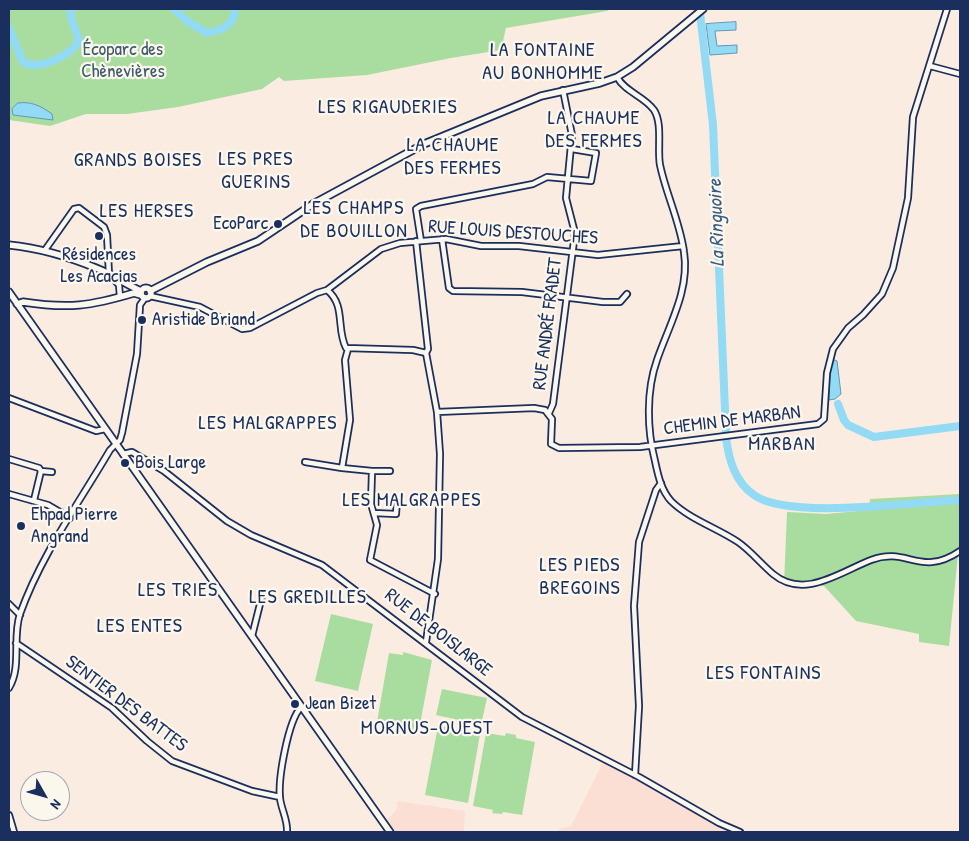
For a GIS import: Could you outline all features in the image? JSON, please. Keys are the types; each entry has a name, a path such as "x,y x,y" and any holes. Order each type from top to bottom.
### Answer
{"main road":[{"path":"17,304 24,302 67,307 90,305 134,293 145,294 206,262 258,241 313,204 424,144 530,100 617,77 633,67 702,9"},
{"path":"9,245 45,250 110,274 145,294"},
{"path":"9,292 390,832"}],"street":[{"name":"CHEMIN DE MARBAN","path":"652,446 805,428 821,423 825,410 826,373 833,349 843,334 882,294 893,268 908,198 913,117 947,9"},
{"path":"930,66 960,74"},
{"path":"617,77 620,84 645,99 655,112 660,164 683,246 685,286 656,362 650,393 652,446 660,483 671,500 686,512 737,541 752,552 773,574 790,584 810,584 831,579 878,557 889,556 930,564 943,561 960,551"},
{"name":"RUE ANDRÉ FRADET","path":"563,90 572,135 566,198 575,233 553,404 549,413 552,419 550,439 554,446 559,448 652,446"},
{"path":"426,642 438,559 440,471 437,412 426,353 428,349 416,209 420,206 533,184 547,177 591,181 596,153 572,149"},
{"path":"45,250 74,209 79,208 104,228 107,235 110,274 119,285 120,297"},
{"path":"442,239 449,288 453,291 522,292 620,302 627,294"},
{"name":"RUE LOUIS DESTOUCHES","path":"145,294 200,307 242,329 250,328 317,293 327,290 381,249 400,243 442,239 481,246 519,246 598,255 683,246"},
{"path":"327,290 336,301 344,344 348,349 346,360 350,420 342,468"},
{"path":"9,688 14,674 16,626 40,568 122,433 128,410 136,354 140,305 145,294"},
{"path":"348,349 401,349 426,353"},
{"path":"9,398 96,432 105,429"},
{"path":"437,412 534,408 549,413"},
{"name":"RUE DE BOISLARGE","path":"123,454 132,452 164,471 213,512 251,535 322,565 426,642 522,717 555,736 635,775 710,818 740,832"},
{"path":"9,460 38,468 41,471 52,472"},
{"path":"305,462 342,468 390,471"},
{"path":"34,500 41,471"},
{"path":"372,471 371,504 377,525 370,560 434,594"},
{"path":"635,775 639,706 634,606 639,542 660,483"},
{"path":"9,494 48,505 70,518"},
{"path":"374,513 396,514 397,500"},
{"path":"252,636 263,592"},
{"path":"9,604 20,615"},
{"name":"SENTIER DES BATTES","path":"16,643 112,708 147,741 172,761 247,790 280,797"},
{"path":"288,832 280,797 284,756 295,717 301,707"},
{"path":"9,815 14,832"}],"shaded area":[{"path":"605,758 742,832 558,832 559,829 571,826"},
{"path":"398,801 465,811 464,832 391,832 384,821 396,811"}],"green space":[{"name":"Écoparc des Chènevières","path":"9,9 609,9 607,11 506,28 501,50 367,75 284,81 279,77 262,89 178,107 127,114 86,114 50,126 9,120"},
{"path":"960,494 960,554 958,555 949,646 919,642 919,634 856,621 824,586 800,587 784,584 787,512 826,514 869,510 870,499"},
{"path":"331,614 373,624 358,691 315,681"},
{"path":"403,652 432,660 419,730 391,727 391,724 377,722 389,653 403,655"},
{"path":"442,689 487,698 481,725 436,715"},
{"path":"438,726 480,734 468,803 425,795"},
{"path":"486,733 505,736 506,733 516,735 516,738 535,742 522,815 503,812 502,814 492,813 493,810 473,806"}],"water":[{"path":"736,22 736,30 715,31 717,46 737,45 737,53 710,55 706,24"},
{"path":"18,103 32,103 40,106 52,114 53,120 13,115 12,109"},
{"path":"832,359 837,361 841,394 835,399 829,400 829,381"}],"waterway":[{"path":"9,28 23,62 37,65 45,63 62,56 75,46 79,40 71,18 71,9"},
{"path":"174,9 187,21 207,33 218,30 230,23 235,9"},
{"name":"La Ringuoire","path":"700,13 713,125 726,434"},
{"name":"La Ringuoire","path":"838,404 848,425 874,437 960,426"},
{"name":"La Ringuoire","path":"726,438 731,462 742,484 754,495 771,502 794,507 852,508 960,500"}],"place":[{"name":"EcoParc","path":"278,224"},
{"name":"Résidences Les Acacias","path":"99,236"},
{"name":"Aristide Briand","path":"142,320"},
{"name":"Bois Large","path":"125,463"},
{"name":"Ehpad Pierre Angrand","path":"21,526"},
{"name":"Jean Bizet","path":"295,704"}],"district":[{"name":"LA FONTAINE AU BONHOMME","path":"543,62"},
{"name":"LES RIGAUDERIES","path":"388,108"},
{"name":"LA CHAUME DES FERMES","path":"594,130"},
{"name":"LA CHAUME DES FERMES","path":"453,158"},
{"name":"GRANDS BOISES","path":"138,161"},
{"name":"LES PRES GUERINS","path":"256,172"},
{"name":"LES HERSES","path":"147,212"},
{"name":"LES CHAMPS DE BOUILLON","path":"354,220"},
{"name":"LES MALGRAPPES","path":"268,424"},
{"name":"MARBAN","path":"782,445"},
{"name":"LES MALGRAPPES","path":"412,501"},
{"name":"LES PIEDS BREGOINS","path":"580,578"},
{"name":"LES TRIES","path":"178,591"},
{"name":"LES GREDILLES","path":"308,598"},
{"name":"LES ENTES","path":"140,627"},
{"name":"LES FONTAINS","path":"764,674"},
{"name":"MORNUS-OUEST","path":"427,729"}]}
